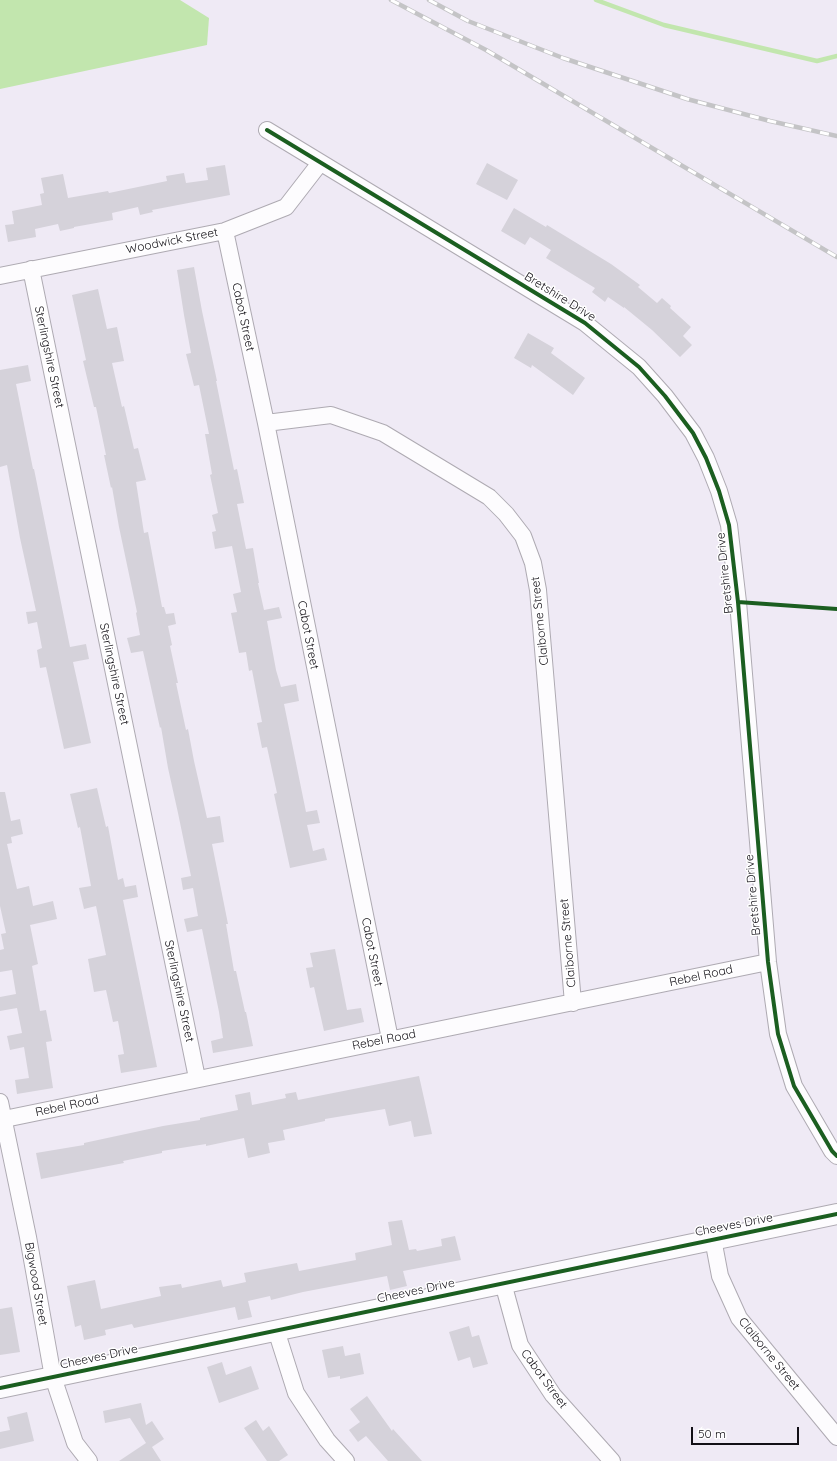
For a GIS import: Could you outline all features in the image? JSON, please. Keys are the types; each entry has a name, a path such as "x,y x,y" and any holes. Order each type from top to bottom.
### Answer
{"street":[{"name":"Bretshire Drive","path":"267,130 585,323 639,367 665,396 692,433 706,458 719,490 730,524 739,610 768,962 778,1034 794,1086 832,1151 837,1156"},
{"name":"Woodwick Street","path":"0,276 225,231 286,207 320,162"},
{"name":"Cabot Street","path":"225,231 266,423 390,1039"},
{"name":"Sterlingshire Street","path":"31,269 198,1078"},
{"name":"Claiborne Street","path":"266,423 331,415 383,433 489,497 506,514 523,536 533,563 538,590 573,1003"},
{"name":"Rebel Road","path":"2,1120 198,1078 573,1003 768,962"},
{"name":"Bigwood Street","path":"0,1102 2,1120 28,1238 53,1377 75,1443 89,1461"},
{"name":"Cheeves Drive","path":"0,1388 837,1214"},
{"name":"Claiborne Street","path":"713,1239 720,1276 739,1318 837,1437"},
{"name":"Cabot Street","path":"503,1283 520,1345 553,1395 612,1461"},
{"path":"276,1330 296,1393 327,1440 346,1461"}],"shaded area":[{"path":"0,0 180,0 209,18 207,45 0,89"}],"building":[{"path":"487,163 518,180 507,200 476,184"},
{"path":"225,165 230,195 152,210 153,212 140,215 138,207 112,213 113,220 60,231 58,224 35,229 36,237 8,242 5,225 14,224 12,211 42,205 40,194 44,193 41,178 63,174 68,198 108,191 109,193 167,181 166,176 184,173 186,183 208,180 206,168"},
{"path":"514,208 546,227 547,225 611,264 640,285 638,287 657,303 662,298 671,306 670,308 691,327 683,336 692,345 680,357 652,330 624,307 608,297 605,302 592,292 595,288 546,258 551,250 530,237 525,245 501,231"},
{"path":"194,267 234,470 237,469 244,503 237,504 246,549 253,548 264,610 279,607 282,618 267,621 276,670 281,687 296,684 299,701 284,704 306,812 317,810 320,823 307,825 313,851 324,848 327,860 290,868 274,794 277,793 267,747 262,748 257,723 262,722 252,670 249,671 246,652 239,653 231,613 237,612 233,594 241,592 232,546 215,549 212,532 216,531 212,515 218,513 210,475 212,474 205,434 209,434 199,385 194,386 186,354 191,353 177,270"},
{"path":"98,289 107,329 117,327 124,361 112,363 122,407 124,406 134,449 138,448 146,480 136,482 144,533 148,532 162,607 164,607 166,614 174,613 176,624 168,626 172,645 170,646 186,730 188,729 207,818 220,816 224,842 212,844 228,924 226,924 234,971 236,971 253,1046 213,1053 211,1041 223,1038 202,929 187,932 184,919 198,916 193,888 183,890 181,878 191,876 168,768 161,727 160,728 143,651 131,653 127,638 140,635 137,612 112,487 111,488 104,455 106,455 96,407 94,407 83,361 86,360 72,295"},
{"path":"528,333 554,348 551,353 585,378 573,395 532,365 531,368 514,358"},
{"path":"28,365 31,381 16,384 33,469 70,647 86,644 89,659 73,662 91,743 64,749 46,667 40,668 37,650 42,648 37,622 28,624 26,612 36,611 20,538 7,465 0,467 0,370"},
{"path":"97,788 106,827 108,826 118,880 123,878 125,887 136,885 138,897 123,900 157,1067 121,1073 118,1055 124,1054 118,1021 113,1022 106,990 94,992 88,959 106,955 96,906 84,909 79,888 91,886 80,827 78,828 70,794"},
{"path":"0,792 5,792 11,821 20,819 23,834 11,837 12,843 7,844 17,889 29,886 33,906 53,901 57,919 30,925 38,964 32,966 40,1011 46,1010 52,1041 46,1042 53,1088 17,1094 15,1080 29,1078 24,1047 10,1050 7,1036 22,1033 17,1008 0,1011 0,997 16,994 12,970 0,972 0,950 4,949 1,934 6,933 0,906"},
{"path":"335,949 347,1010 361,1008 364,1022 324,1031 314,987 310,988 306,968 313,967 310,953"},
{"path":"419,1076 432,1134 414,1137 411,1121 389,1126 385,1109 325,1119 325,1121 283,1130 285,1140 268,1143 270,1153 248,1158 244,1138 206,1146 206,1144 162,1151 162,1153 123,1161 124,1163 41,1179 36,1153 84,1145 84,1143 163,1126 200,1120 200,1118 238,1110 235,1095 250,1092 252,1105 286,1098 285,1094 296,1092 298,1100"},
{"path":"402,1220 409,1250 416,1249 417,1251 442,1246 441,1239 455,1236 461,1260 403,1271 407,1286 390,1290 387,1276 303,1292 271,1300 270,1296 248,1301 252,1317 238,1320 235,1307 134,1328 132,1324 105,1330 106,1335 84,1340 81,1325 75,1327 67,1286 95,1280 101,1309 161,1296 159,1287 181,1284 182,1288 221,1280 223,1287 246,1282 244,1273 297,1263 299,1271 356,1260 355,1253 392,1245 388,1222"},
{"path":"12,1307 20,1352 0,1355 0,1309"},
{"path":"469,1326 472,1337 479,1335 488,1364 473,1368 470,1357 458,1361 449,1332"},
{"path":"343,1346 345,1356 360,1353 364,1374 340,1379 340,1376 328,1378 322,1350"},
{"path":"222,1362 226,1375 251,1366 259,1389 219,1403 207,1367"},
{"path":"367,1396 392,1431 393,1429 422,1461 388,1461 366,1436 358,1442 349,1430 360,1422 350,1409"},
{"path":"141,1403 146,1425 152,1421 164,1439 152,1447 161,1461 119,1461 146,1443 130,1418 105,1423 103,1411"},
{"path":"27,1412 34,1441 0,1449 0,1432 10,1430 7,1417"},
{"path":"256,1420 263,1431 269,1426 288,1455 279,1461 267,1461 244,1428"}],"waterway":[{"path":"596,0 664,25 817,61 837,56"}],"railway":[{"path":"391,0 486,50 837,257"},
{"path":"429,0 468,21 563,58 687,99 770,121 837,136"}],"cycle path":[{"path":"267,130 585,323 639,367 665,396 693,433 706,458 719,491 729,525 738,602 768,962 778,1034 794,1086 832,1151 837,1156"},
{"path":"738,602 837,609"},
{"path":"0,1388 837,1214"}]}
